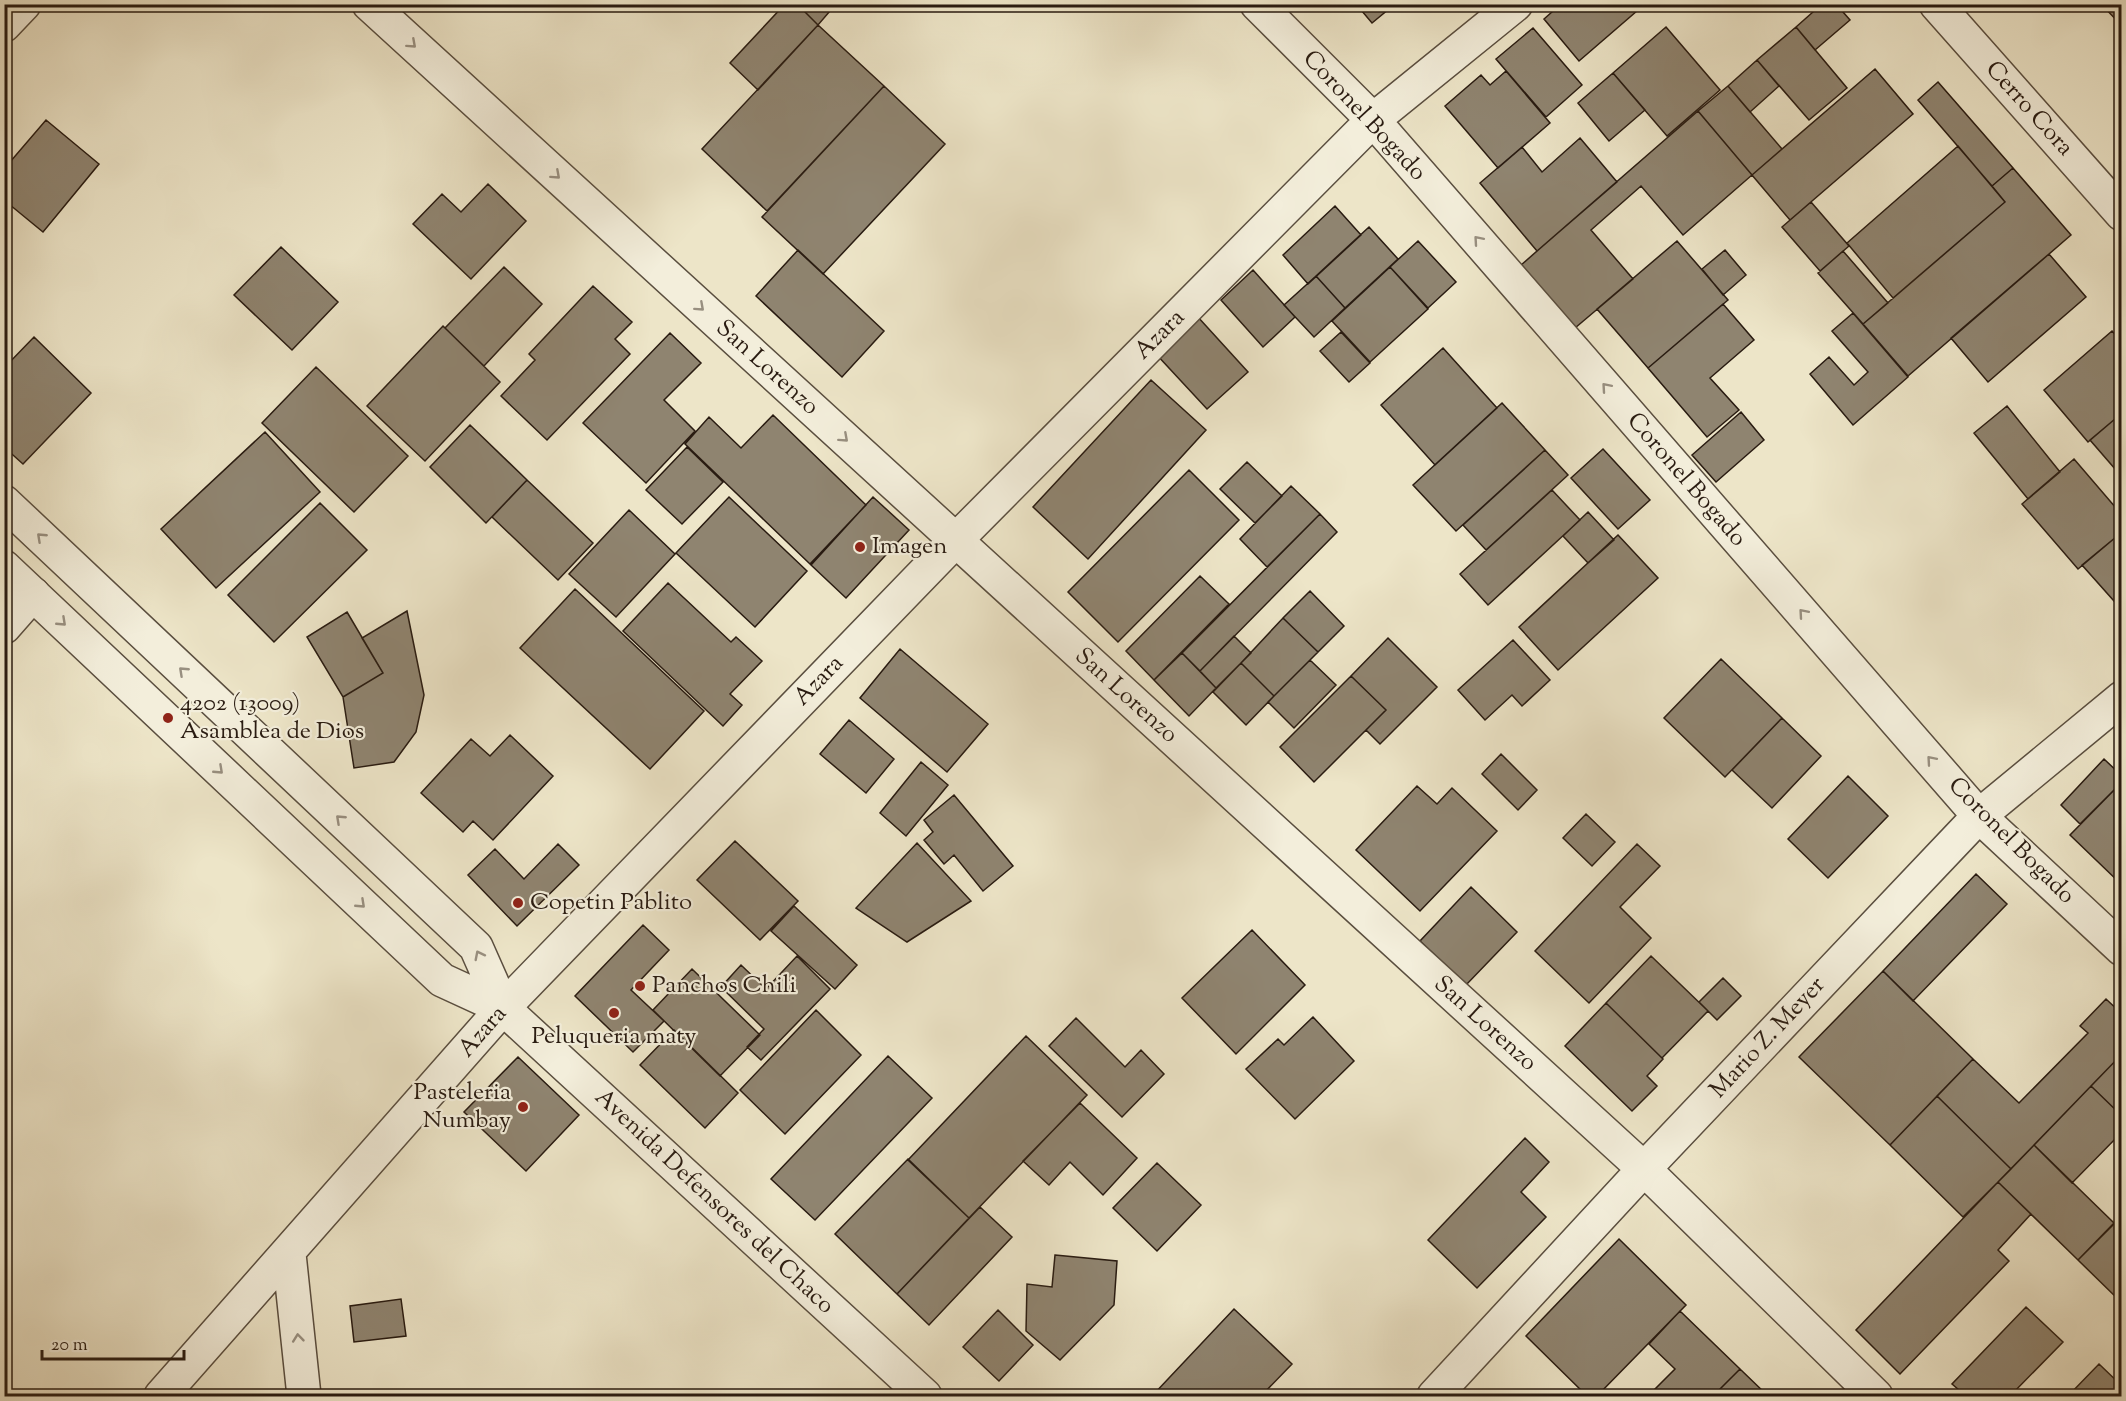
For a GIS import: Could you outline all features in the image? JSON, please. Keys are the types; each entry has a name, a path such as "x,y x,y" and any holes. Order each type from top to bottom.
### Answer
{"street":[{"path":"4,26 24,4"},
{"name":"San Lorenzo","path":"369,4 1644,1169 1876,1396"},
{"name":"Coronel Bogado","path":"1257,4 1373,120 1979,816 2121,949"},
{"name":"Azara","path":"161,1396 289,1254 503,1008 956,540 1373,120 1516,4"},
{"name":"Cerro Cora","path":"1936,4 2121,214"},
{"name":"Avenida Defensores del Chaco","path":"4,502 476,947 503,1008"},
{"name":"Avenida Defensores del Chaco","path":"4,567 442,980 503,1008 925,1396"},
{"path":"4,627 33,594"},
{"name":"Mario Z. Meyer","path":"1434,1396 1644,1169 1979,816 2121,698"},
{"path":"289,1254 304,1396"}],"building":[{"path":"785,4 797,4 818,25 758,90 730,63"},
{"path":"797,4 836,4 818,25"},
{"path":"1356,4 1395,4 1372,23"},
{"path":"1561,4 1645,4 1579,61 1544,19"},
{"path":"1822,4 1836,4 1850,20 1815,50 1796,27"},
{"path":"2101,4 2122,4 2122,26"},
{"path":"818,25 884,86 767,211 702,149"},
{"path":"1666,27 1720,90 1667,136 1613,73"},
{"path":"1796,27 1847,88 1809,120 1757,60"},
{"path":"1533,28 1582,85 1546,117 1496,59"},
{"path":"1757,60 1779,86 1750,112 1728,86"},
{"path":"1875,69 1913,114 1790,220 1752,175"},
{"path":"1506,71 1550,123 1498,168 1445,106 1481,75 1490,85"},
{"path":"1613,73 1645,110 1609,141 1578,103"},
{"path":"1938,82 2013,168 1992,186 1918,100"},
{"path":"884,86 945,144 823,274 762,217"},
{"path":"1728,86 1782,149 1752,175 1698,111"},
{"path":"1698,111 1752,175 1683,235 1641,186 1591,230 1633,279 1575,328 1521,265"},
{"path":"46,120 99,164 43,232 4,200 4,169"},
{"path":"1580,138 1617,182 1537,251 1480,183 1522,147 1542,172"},
{"path":"1958,146 2005,202 1893,298 1847,243"},
{"path":"2013,168 2071,235 1908,376 1863,324 2005,202 1992,186"},
{"path":"488,184 526,221 471,279 413,224 442,194 461,212"},
{"path":"1811,202 1849,246 1820,271 1782,227"},
{"path":"1335,206 1361,235 1308,284 1283,255"},
{"path":"1369,227 1398,259 1345,308 1316,276"},
{"path":"1418,241 1456,282 1428,308 1390,267"},
{"path":"1677,241 1728,300 1648,368 1597,309"},
{"path":"281,247 338,302 292,350 234,295"},
{"path":"798,250 884,331 842,377 756,296"},
{"path":"1725,250 1746,275 1723,295 1702,269"},
{"path":"1843,251 1888,303 1863,324 1818,273"},
{"path":"2049,254 2086,297 1988,382 1951,338"},
{"path":"504,267 542,304 484,366 445,328"},
{"path":"1390,267 1428,309 1370,362 1332,321"},
{"path":"1253,270 1295,317 1263,347 1221,300"},
{"path":"1316,276 1345,308 1314,337 1284,305"},
{"path":"593,286 632,322 615,339 630,354 547,440 501,396 535,360 529,354"},
{"path":"1723,304 1754,340 1710,378 1739,410 1707,437 1648,368"},
{"path":"1853,313 1908,377 1853,425 1810,374 1829,357 1854,385 1868,372 1832,331"},
{"path":"1197,316 1248,372 1207,409 1156,354"},
{"path":"443,326 500,382 425,461 367,406"},
{"path":"2112,331 2122,342 2122,413 2088,442 2044,390"},
{"path":"1341,332 1370,363 1349,382 1320,351"},
{"path":"670,333 701,363 664,400 695,431 646,483 583,423"},
{"path":"34,337 91,393 23,464 4,447 4,368"},
{"path":"1443,348 1497,408 1435,465 1381,405"},
{"path":"316,367 408,456 354,512 262,423"},
{"path":"1151,380 1206,430 1088,559 1033,507"},
{"path":"1502,403 1545,450 1456,531 1413,485"},
{"path":"2007,406 2060,472 2028,499 1974,433"},
{"path":"1741,412 1764,440 1716,482 1692,455"},
{"path":"2122,413 2122,477 2090,440"},
{"path":"773,415 866,505 810,564 685,444 709,417 741,448"},
{"path":"470,425 527,480 486,523 430,467"},
{"path":"265,432 320,492 216,588 161,529"},
{"path":"687,447 723,482 682,524 646,490"},
{"path":"1603,449 1650,500 1618,529 1571,478"},
{"path":"1545,450 1568,475 1486,550 1463,525"},
{"path":"2074,459 2122,515 2122,532 2078,569 2022,504"},
{"path":"1247,462 1282,496 1255,523 1220,489"},
{"path":"1189,470 1239,520 1118,642 1068,592"},
{"path":"527,480 593,543 558,580 492,517"},
{"path":"1291,486 1320,514 1267,567 1240,539"},
{"path":"1552,490 1580,520 1488,605 1460,574"},
{"path":"729,497 807,571 755,627 676,553"},
{"name":"Imagen","path":"873,497 909,530 846,598 811,565"},
{"path":"320,503 367,550 274,642 228,595"},
{"path":"629,510 675,554 616,617 569,574"},
{"path":"1588,512 1614,540 1588,563 1563,536"},
{"path":"1320,514 1337,532 1200,671 1182,653"},
{"path":"2122,532 2122,610 2082,565"},
{"path":"1618,535 1658,578 1558,670 1519,627"},
{"path":"1200,576 1229,604 1154,680 1126,651"},
{"path":"668,583 731,642 736,637 762,661 730,694 742,705 723,726 623,631"},
{"path":"575,589 704,711 650,769 520,648"},
{"path":"1310,591 1344,626 1318,652 1283,618"},
{"path":"407,611 424,695 416,732 394,762 354,768 343,697 383,673 362,638"},
{"path":"347,612 383,673 343,697 307,637"},
{"path":"1283,618 1318,652 1274,696 1241,663"},
{"path":"1234,636 1251,653 1216,688 1200,671"},
{"path":"1388,638 1437,687 1380,744 1366,730 1386,710 1351,676"},
{"path":"1513,640 1550,680 1522,706 1512,695 1485,720 1458,690"},
{"path":"900,649 988,724 947,772 860,698"},
{"path":"1182,653 1216,688 1189,716 1154,680"},
{"path":"1721,659 1782,718 1725,777 1664,718"},
{"path":"1310,660 1336,685 1294,728 1268,702"},
{"path":"1241,663 1274,696 1246,725 1213,692"},
{"path":"1351,676 1386,710 1314,782 1280,747"},
{"path":"1782,718 1821,756 1772,808 1732,770"},
{"path":"849,720 894,759 866,793 820,754"},
{"path":"510,735 553,776 493,840 473,821 463,832 421,793 471,739 490,756"},
{"path":"1501,754 1537,790 1518,810 1482,774"},
{"path":"2104,759 2122,776 2122,782 2080,824 2061,805"},
{"path":"921,762 948,785 906,836 880,813"},
{"path":"1848,776 1888,816 1828,878 1788,839"},
{"path":"2122,782 2122,885 2070,835"},
{"path":"1417,786 1437,804 1452,788 1497,831 1420,911 1356,850"},
{"path":"954,795 1013,866 983,891 954,855 944,864 924,840 933,832 924,820"},
{"path":"1586,814 1615,842 1592,866 1563,838"},
{"path":"735,841 798,901 760,940 697,880"},
{"path":"917,843 971,901 907,942 856,908"},
{"name":"Copetin Pablito","path":"558,844 579,865 517,926 468,875 495,849 524,879"},
{"path":"1637,844 1660,866 1620,907 1651,938 1589,1003 1535,951"},
{"path":"1976,874 2007,904 1913,1001 1883,971"},
{"path":"1471,887 1517,932 1466,985 1420,941"},
{"path":"794,906 857,965 835,989 771,931"},
{"path":"643,925 669,950 631,990 664,1021 633,1052 575,996"},
{"path":"1252,930 1305,985 1236,1054 1182,998"},
{"path":"797,956 830,989 761,1060 747,1047 764,1029 721,987 741,965 766,989"},
{"path":"1651,956 1708,1011 1662,1058 1606,1003"},
{"path":"692,969 760,1035 720,1076 653,1010"},
{"path":"1883,971 1973,1059 1890,1145 1799,1057"},
{"path":"1723,978 1741,996 1717,1020 1699,1002"},
{"path":"2106,999 2122,1014 2122,1054 2011,1169 1937,1096 1973,1059 2019,1103 2088,1033 2080,1026"},
{"path":"1606,1003 1663,1059 1647,1076 1657,1086 1632,1111 1565,1046"},
{"path":"816,1010 861,1055 785,1134 740,1090"},
{"path":"1313,1017 1354,1061 1295,1119 1246,1069 1278,1039 1284,1045"},
{"path":"1076,1018 1125,1067 1141,1050 1164,1074 1122,1117 1049,1046"},
{"path":"674,1030 738,1093 705,1128 640,1065"},
{"path":"1026,1036 1087,1095 969,1218 908,1160"},
{"path":"2122,1054 2122,1116 2091,1086"},
{"path":"888,1056 932,1098 815,1220 771,1179"},
{"path":"518,1057 579,1115 526,1171 464,1112"},
{"path":"2091,1086 2122,1116 2122,1132 2072,1183 2034,1145"},
{"path":"1937,1096 2011,1169 1963,1217 1890,1145"},
{"path":"1080,1103 1137,1158 1103,1195 1070,1162 1049,1185 1023,1161"},
{"path":"1525,1138 1549,1162 1521,1192 1546,1217 1477,1288 1428,1240"},
{"path":"2034,1145 2114,1223 2078,1260 1998,1182"},
{"path":"908,1159 969,1218 897,1294 835,1234"},
{"path":"1157,1163 1201,1205 1157,1251 1113,1208"},
{"path":"1998,1182 2031,1214 1998,1250 2009,1261 1900,1374 1856,1330"},
{"path":"980,1207 1012,1237 929,1325 897,1294"},
{"path":"2122,1216 2122,1303 2078,1260"},
{"path":"1619,1239 1686,1305 1597,1396 1587,1396 1526,1336"},
{"path":"1055,1255 1117,1261 1114,1305 1060,1360 1026,1331 1027,1284 1052,1287"},
{"path":"401,1299 406,1336 354,1342 350,1306"},
{"path":"2026,1307 2063,1342 2010,1396 1966,1396 1952,1384"},
{"path":"1234,1309 1292,1364 1261,1396 1152,1396"},
{"path":"998,1310 1033,1345 999,1381 963,1347"},
{"path":"1680,1311 1740,1369 1713,1396 1648,1396 1675,1369 1649,1344"},
{"path":"2099,1364 2122,1386 2122,1396 2068,1396"},
{"path":"1740,1369 1768,1396 1713,1396"}],"place":[{"name":"Imagen","path":"860,547"},
{"name":"4202 (13009) Asamblea de Dios","path":"168,718"},
{"name":"Copetin Pablito","path":"518,903"},
{"name":"Panchos Chili","path":"640,986"},
{"name":"Peluqueria maty","path":"614,1013"},
{"name":"Pasteleria Numbay","path":"523,1107"}]}
